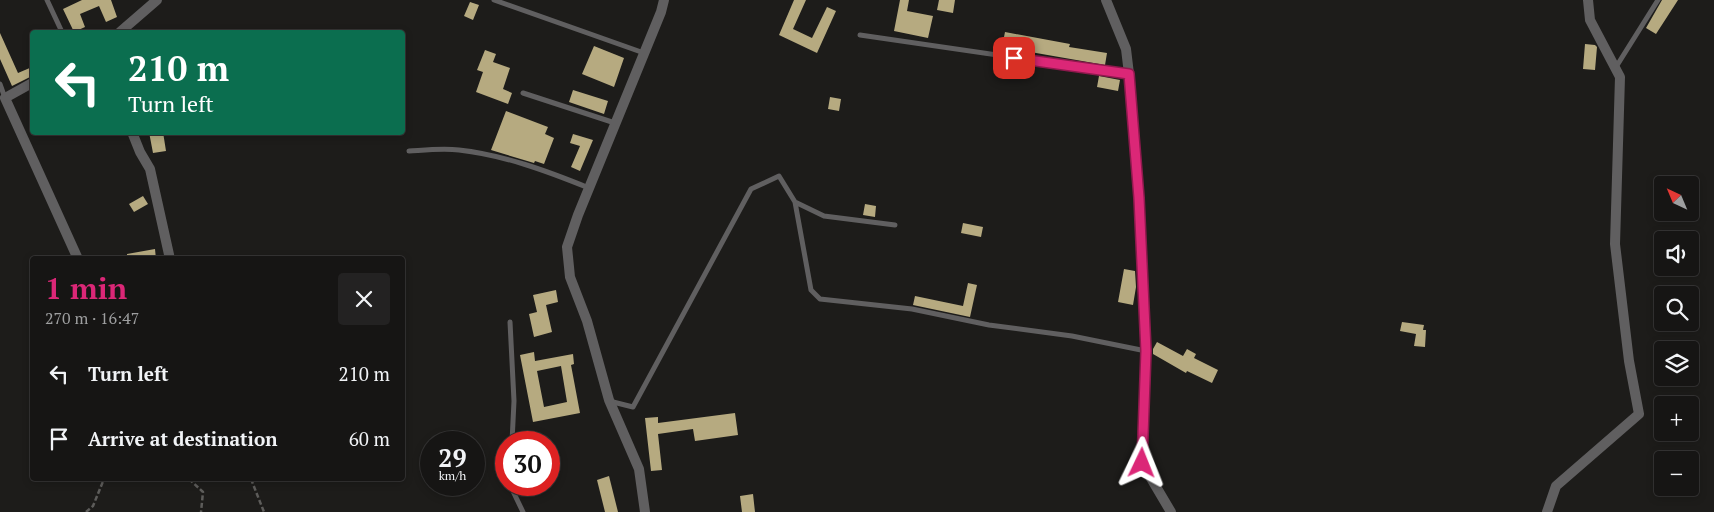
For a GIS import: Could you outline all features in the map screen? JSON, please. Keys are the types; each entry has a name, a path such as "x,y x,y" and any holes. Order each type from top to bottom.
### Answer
{"street":[{"path":"122,30 157,0"},
{"path":"645,512 639,469 609,400 586,321 570,276 567,247 588,188 664,0"},
{"path":"1106,0 1126,49 1139,198 1146,351 1142,463 1171,512"},
{"path":"1547,512 1556,486 1638,414 1629,361 1615,244 1620,77 1590,20 1588,0"},
{"path":"30,84 5,98 77,256"},
{"path":"133,135 150,169 169,256"}],"lane":[{"path":"47,0 61,30"},
{"path":"494,0 644,53"},
{"path":"1616,67 1658,0"},
{"path":"860,35 1129,74"},
{"path":"0,84 5,98"},
{"path":"523,93 615,123"},
{"path":"409,151 458,150 490,156 541,169 588,188"},
{"path":"609,400 633,406 752,189 779,176 795,202 811,290 820,299 912,309 989,325 1072,336 1146,351"},
{"path":"795,202 824,216 895,225"},
{"path":"510,322 514,400 513,431"},
{"path":"515,496 523,512"}],"path":[{"path":"86,512 93,506 103,481"},
{"path":"191,481 204,492 201,512"},
{"path":"252,481 264,512"}],"building":[{"path":"82,0 111,0 117,17 106,22 99,6 80,14 85,27 73,30 63,9"},
{"path":"794,0 806,0 793,29 812,38 827,7 836,11 817,53 779,35"},
{"path":"900,0 909,0 907,11 933,16 928,38 894,31"},
{"path":"939,0 955,0 953,13 937,10"},
{"path":"1662,0 1678,0 1656,34 1646,28"},
{"path":"470,2 479,5 473,20 464,16"},
{"path":"1005,32 1070,44 1069,47 1107,53 1105,65 1002,47"},
{"path":"0,33 18,73 30,68 30,77 12,86 0,59"},
{"path":"1585,44 1597,47 1595,70 1583,69"},
{"path":"594,46 624,58 614,87 582,74"},
{"path":"485,50 496,54 493,62 510,68 503,89 512,93 508,104 476,92 483,72 477,70"},
{"path":"1099,76 1120,80 1118,91 1097,87"},
{"path":"573,90 608,101 604,114 569,102"},
{"path":"830,97 841,99 839,111 828,109"},
{"path":"506,111 548,127 545,134 554,138 544,164 535,161 534,163 491,150"},
{"path":"573,134 593,140 580,171 571,167 580,146 570,143"},
{"path":"150,135 163,135 166,151 153,153"},
{"path":"143,196 148,204 134,212 129,204"},
{"path":"865,204 876,206 875,217 863,215"},
{"path":"963,223 983,227 981,237 961,233"},
{"path":"155,249 156,256 127,256 127,254"},
{"path":"1124,269 1135,271 1136,287 1133,305 1118,302"},
{"path":"968,283 977,285 970,317 913,305 915,296 963,306"},
{"path":"556,290 558,302 546,305 552,332 534,337 529,314 537,312 533,295"},
{"path":"1402,322 1424,325 1423,330 1426,330 1425,347 1414,346 1416,334 1400,331"},
{"path":"1157,342 1183,356 1187,349 1196,354 1194,358 1218,370 1212,383 1187,371 1186,373 1153,354 1153,349"},
{"path":"534,352 535,361 573,354 574,364 571,365 580,413 533,422 520,355","holes":["561,366 567,402 544,407 537,371"]},
{"path":"735,413 738,435 695,441 693,429 658,434 662,470 651,471 645,418 658,417 658,423"},
{"path":"609,476 618,512 605,512 597,480"},
{"path":"753,494 755,512 742,512 740,496"}],"route":[{"path":"1014,58 1129,74 1139,198 1146,351 1142,463"}]}
